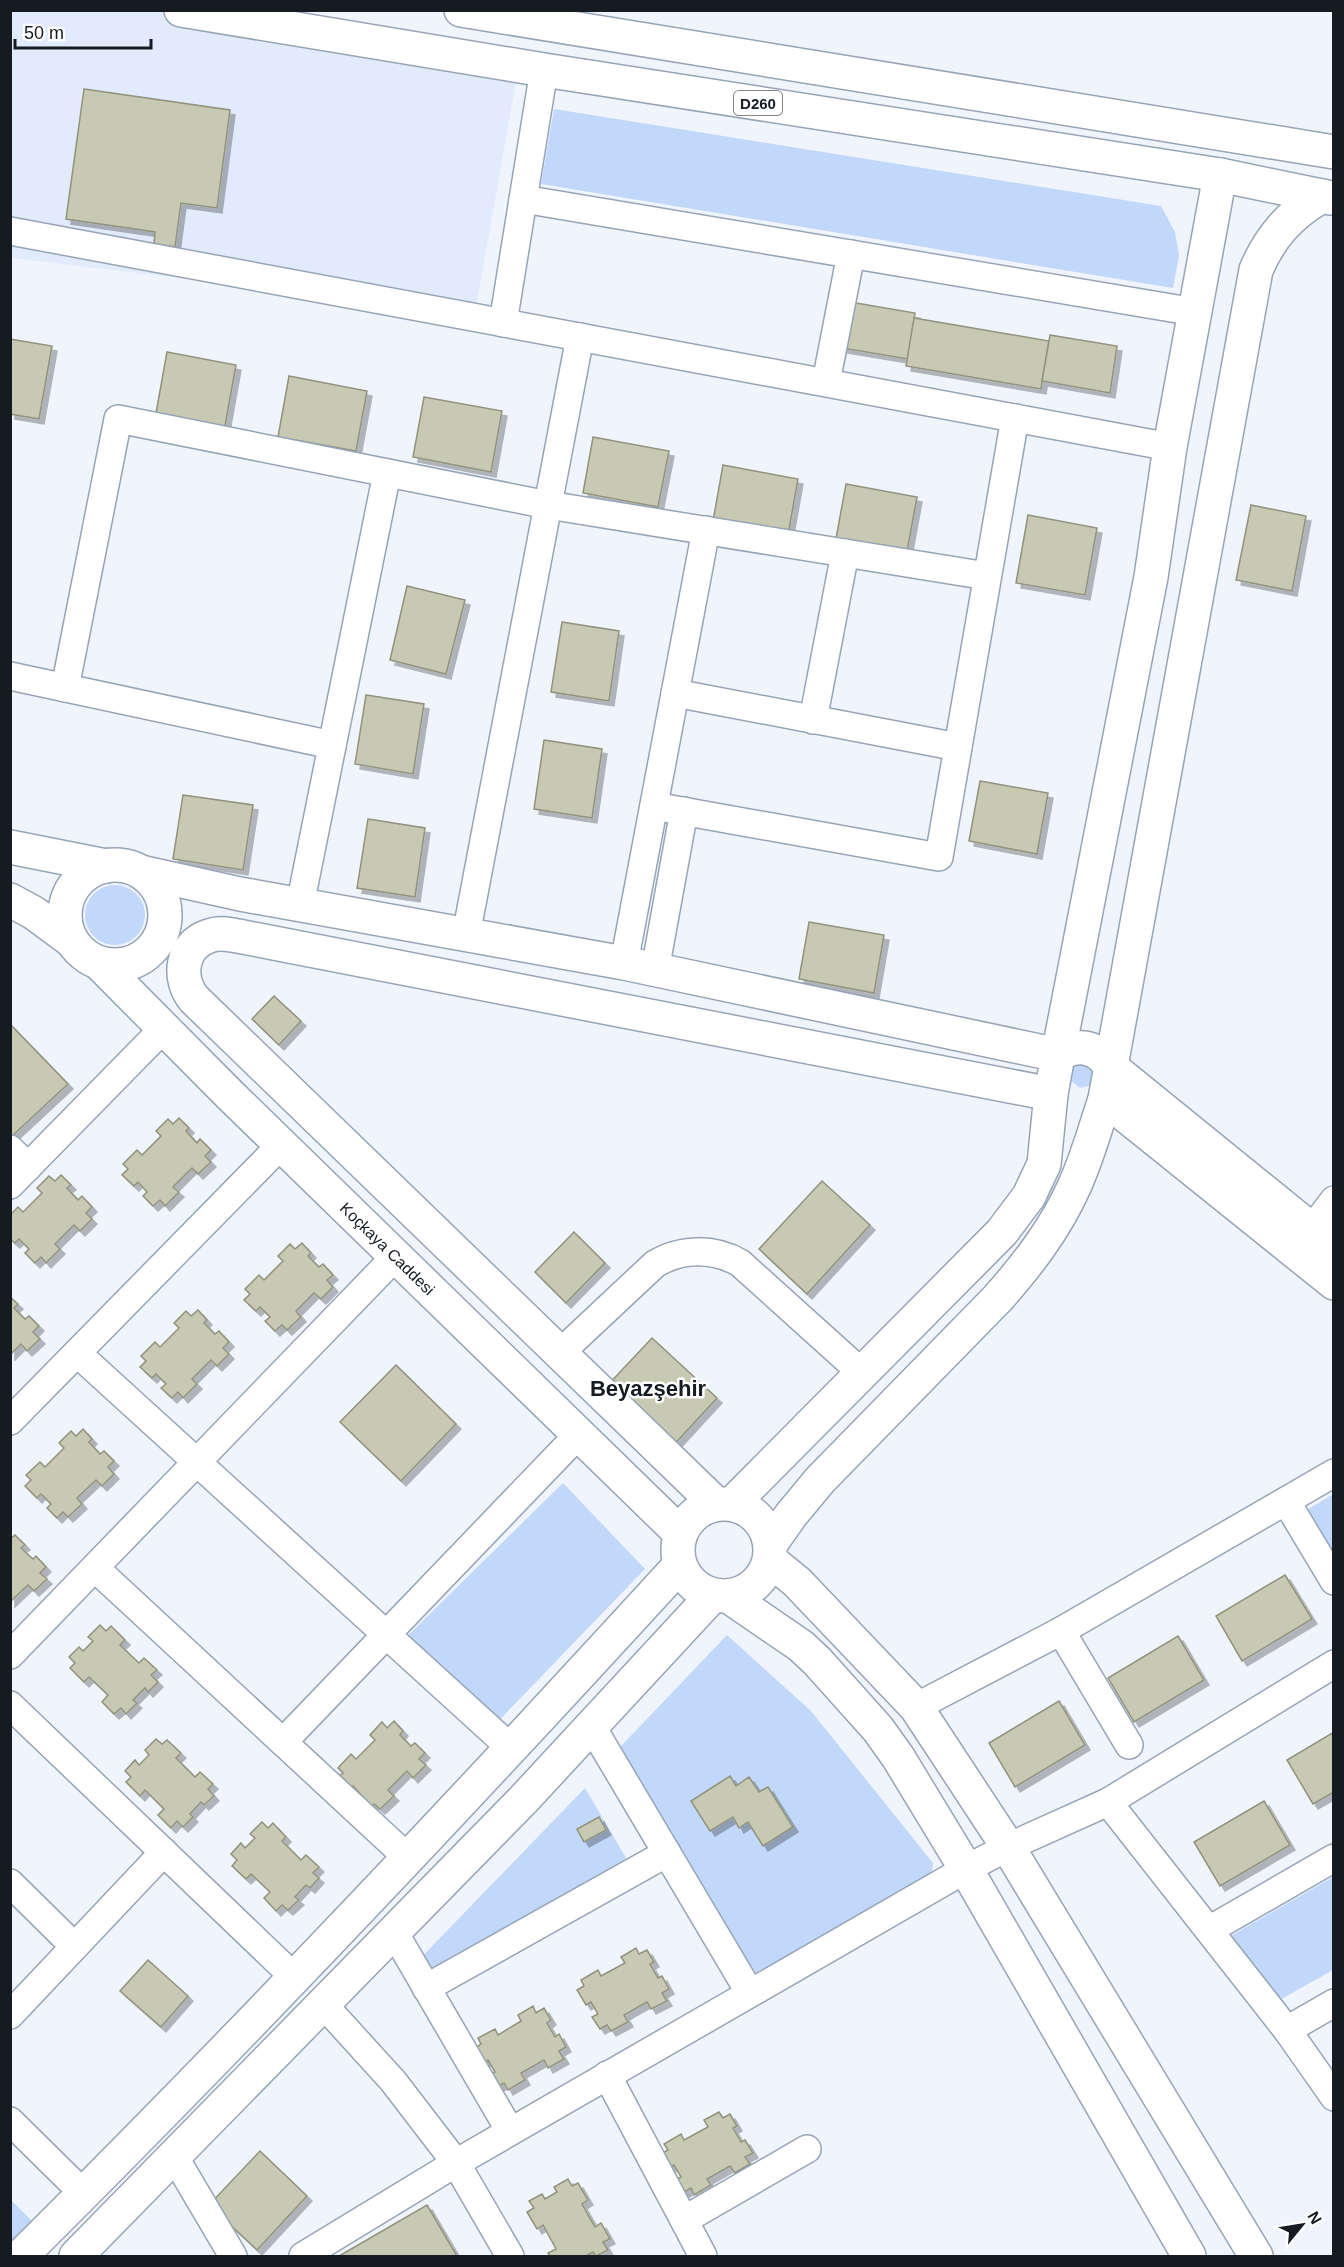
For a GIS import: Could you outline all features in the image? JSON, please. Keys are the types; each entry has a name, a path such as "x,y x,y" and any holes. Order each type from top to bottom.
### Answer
{"main road":[{"name":"D260","path":"181,10 544,70 1220,175 1328,197"},
{"path":"461,10 1334,152"},
{"path":"724,1504 862,1373 1017,1215 1044,1164 1051,1094 1151,577 1170,447 1220,175"},
{"path":"76,2256 721,1596 742,1593 755,1585 764,1574 770,1552 791,1515 820,1480 998,1298 1052,1230 1075,1187 1105,1099 1256,270 1262,254 1281,227 1293,215 1328,197"},
{"path":"1170,447 1222,455"},
{"path":"1151,577 1198,585"},
{"path":"10,847 106,866 130,867 141,872 300,905 624,963 1058,1055 1077,1047 1088,1048 1105,1058 1111,1067 1313,1243 1334,1283"},
{"path":"72,941 65,918 69,894 84,875 106,866"},
{"path":"10,900 34,913 72,941 84,954 99,963 123,965 135,962 146,955 159,940 164,925 163,901 155,885 141,872"},
{"path":"724,1504 560,1353 194,999 184,982 184,962 188,953 200,940 219,934 238,936 1051,1094 1076,1106 1086,1107 1105,1099"},
{"path":"159,940 184,962"},
{"name":"Koçkaya Caddesi","path":"99,963 281,1145 578,1435 680,1549"},
{"path":"1105,1099 1313,1243"},
{"path":"21,2256 175,2103 512,1749 680,1549 688,1519 701,1509 724,1504 747,1509 759,1518 767,1531 770,1552 916,1707 1008,1847 1256,2256"},
{"path":"680,1549 688,1579 700,1590 721,1596 801,1646 878,1729 898,1757 966,1869 1189,2256"},
{"path":"878,1729 916,1707"}],"street":[{"path":"503,323 544,70"},
{"path":"523,199 1195,312"},
{"path":"10,231 1170,447"},
{"path":"826,382 851,254"},
{"path":"466,935 580,337"},
{"path":"654,806 939,856 1015,418"},
{"path":"65,688 118,419 548,505 987,576"},
{"path":"300,905 387,473"},
{"path":"624,963 706,530"},
{"path":"813,720 845,553"},
{"path":"10,676 332,745"},
{"path":"675,693 958,747"},
{"path":"655,970 684,811"},
{"path":"16,1167 164,1029"},
{"path":"10,1421 281,1145"},
{"path":"1313,1243 1334,1200"},
{"path":"560,1353 655,1264 668,1257 708,1251 730,1257 740,1263 862,1373"},
{"path":"10,1655 396,1256"},
{"path":"77,1353 512,1749"},
{"path":"283,1742 578,1435"},
{"path":"916,1707 1061,1631 1334,1473"},
{"path":"1286,1501 1334,1581"},
{"path":"95,1568 408,1858"},
{"path":"1061,1631 1129,1745"},
{"path":"303,2256 510,2131 966,1869 1008,1847 1108,1802 1334,1664"},
{"path":"13,1711 295,1978"},
{"path":"592,1727 750,1993"},
{"path":"1108,1802 1287,2030 1334,2097"},
{"path":"10,2015 164,1852"},
{"path":"426,1988 667,1853"},
{"path":"1209,1930 1334,1858"},
{"path":"10,1883 74,1946"},
{"path":"394,1932 510,2131"},
{"path":"1287,2030 1334,2003"},
{"path":"323,2004 393,2081 456,2163 510,2256"},
{"path":"607,2075 703,2256"},
{"path":"10,2121 84,2194"},
{"path":"684,2220 807,2150"},
{"path":"174,2156 233,2256"}],"shaded area":[{"path":"11,11 284,11 521,54 475,313 11,258"},
{"path":"554,109 1161,206 1175,232 1179,256 1173,288 541,184"},
{"path":"109,885 121,885 132,890 140,898 145,915 143,927 132,940 121,945 109,945 98,940 90,932 85,921 85,909 90,898 98,890"},
{"path":"1073,1063 1094,1064 1093,1085 1080,1088 1070,1080"},
{"path":"563,1483 645,1569 483,1737 392,1651"},
{"path":"1333,1494 1333,1553 1307,1510"},
{"path":"727,1635 811,1711 933,1863 931,1882 739,1991 604,1764"},
{"path":"585,1788 636,1875 424,1995 410,1969"},
{"path":"1333,1877 1333,1970 1276,2002 1232,1935"},
{"path":"10,2199 35,2224 10,2249"}],"building":[{"path":"84,89 230,110 217,208 181,203 175,247 154,244 155,232 66,219"},
{"path":"850,302 915,313 908,359 842,348"},
{"path":"914,318 1049,341 1041,389 906,366"},
{"path":"1050,335 1117,346 1110,393 1042,381"},
{"path":"10,339 52,346 39,419 10,414"},
{"path":"167,352 236,365 223,437 154,424"},
{"path":"289,376 367,391 356,451 278,437"},
{"path":"424,397 502,411 491,472 413,457"},
{"path":"593,437 669,451 658,507 583,493"},
{"path":"723,465 798,479 788,535 713,521"},
{"path":"846,484 917,497 906,557 835,544"},
{"path":"1251,505 1306,516 1292,591 1236,580"},
{"path":"1028,515 1097,528 1085,595 1016,583"},
{"path":"407,586 465,600 446,674 390,660"},
{"path":"562,622 619,631 609,701 551,692"},
{"path":"366,695 424,704 413,774 355,764"},
{"path":"544,740 602,749 592,818 534,809"},
{"path":"980,781 1048,793 1037,854 969,841"},
{"path":"183,795 253,805 243,870 173,859"},
{"path":"368,819 425,828 415,897 357,888"},
{"path":"809,922 884,935 874,993 799,979"},
{"path":"274,996 301,1021 279,1045 252,1019"},
{"path":"10,1024 68,1084 11,1137 10,1136"},
{"path":"179,1118 189,1128 186,1131 197,1143 200,1139 211,1150 205,1156 211,1162 198,1174 192,1168 173,1187 179,1192 165,1206 160,1200 153,1206 143,1196 147,1192 138,1182 134,1186 122,1175 128,1169 123,1164 137,1150 142,1155 161,1136 156,1131 168,1119 173,1124"},
{"path":"61,1175 71,1185 67,1188 78,1200 82,1196 92,1207 86,1213 92,1219 80,1231 74,1225 55,1244 60,1249 46,1263 41,1257 35,1263 25,1253 29,1249 19,1239 15,1243 10,1239 10,1215 18,1207 23,1212 42,1193 37,1188 49,1176 55,1181"},
{"path":"822,1181 870,1225 807,1294 759,1249"},
{"path":"574,1232 605,1263 566,1303 535,1272"},
{"path":"302,1243 311,1253 308,1256 319,1267 323,1264 333,1275 327,1280 333,1287 321,1299 314,1293 296,1311 301,1317 287,1330 282,1325 275,1331 265,1321 270,1317 260,1307 256,1311 244,1300 250,1294 245,1289 259,1275 264,1280 283,1261 278,1256 290,1244 295,1249"},
{"path":"10,1297 18,1304 14,1308 25,1319 29,1316 39,1326 33,1332 40,1339 27,1351 21,1344 10,1355"},
{"path":"198,1310 207,1320 204,1323 215,1334 219,1331 229,1342 223,1348 229,1354 217,1366 211,1360 192,1379 197,1384 183,1398 178,1392 172,1398 161,1388 166,1384 156,1374 152,1378 140,1367 146,1361 141,1356 155,1342 160,1347 179,1328 174,1323 186,1311 191,1316"},
{"path":"652,1338 717,1398 671,1448 606,1387"},
{"path":"396,1365 456,1424 401,1481 340,1422"},
{"path":"83,1429 92,1439 89,1442 100,1454 104,1451 114,1461 108,1467 114,1474 102,1486 96,1480 77,1498 82,1504 68,1517 63,1512 57,1518 47,1508 51,1504 41,1494 37,1498 25,1486 31,1480 26,1475 40,1462 45,1467 64,1448 59,1443 71,1431 76,1436"},
{"path":"15,1535 25,1545 21,1548 33,1559 36,1556 46,1567 40,1573 47,1579 34,1591 28,1585 10,1602 10,1539"},
{"path":"1285,1575 1312,1619 1242,1661 1216,1616"},
{"path":"100,1625 106,1631 111,1626 125,1640 120,1645 139,1663 144,1658 157,1670 151,1675 158,1682 148,1692 145,1688 133,1700 137,1703 126,1714 121,1708 114,1714 102,1702 108,1695 89,1677 84,1682 70,1668 75,1663 69,1657 79,1647 83,1651 93,1641 88,1637"},
{"path":"1178,1636 1204,1680 1134,1722 1108,1678"},
{"path":"1059,1701 1085,1745 1015,1787 989,1743"},
{"path":"394,1721 403,1731 400,1735 411,1746 415,1743 425,1753 419,1759 426,1765 413,1778 407,1771 388,1790 394,1796 380,1809 374,1804 368,1810 358,1800 362,1796 353,1786 348,1790 336,1778 343,1773 338,1768 351,1754 356,1759 375,1740 370,1735 382,1722 387,1728"},
{"path":"1334,1732 1334,1792 1313,1804 1287,1760"},
{"path":"156,1739 162,1744 167,1740 181,1753 176,1758 195,1777 200,1772 213,1784 208,1789 214,1796 204,1805 201,1802 190,1814 193,1817 183,1827 177,1821 171,1828 158,1815 164,1809 145,1790 140,1796 126,1782 131,1777 125,1771 135,1760 139,1765 149,1755 145,1750"},
{"path":"730,1776 736,1786 749,1777 759,1792 768,1787 793,1827 763,1846 748,1822 739,1828 733,1817 710,1831 691,1801"},
{"path":"1264,1801 1290,1845 1220,1886 1194,1842"},
{"path":"599,1817 606,1830 584,1842 577,1829"},
{"path":"262,1822 268,1828 273,1823 286,1837 282,1841 301,1860 306,1855 319,1867 313,1873 319,1878 310,1888 306,1885 295,1897 299,1900 288,1910 282,1905 276,1911 264,1898 270,1892 251,1874 246,1879 232,1866 237,1860 231,1854 241,1843 245,1848 255,1838 250,1834"},
{"path":"636,1948 639,1954 647,1950 654,1962 650,1964 658,1978 662,1976 669,1989 662,1993 667,2001 651,2009 647,2002 624,2015 628,2022 611,2031 607,2025 600,2029 592,2017 598,2014 591,2002 586,2005 577,1990 584,1986 581,1980 598,1970 601,1976 625,1963 621,1957"},
{"path":"148,1960 188,1996 161,2027 120,1991"},
{"path":"533,2006 536,2013 544,2008 551,2020 547,2023 555,2037 559,2034 566,2047 559,2051 564,2059 548,2068 544,2060 521,2073 525,2080 508,2090 504,2083 497,2087 489,2075 495,2072 488,2060 483,2063 474,2049 481,2044 478,2038 495,2029 498,2035 521,2021 518,2015"},
{"path":"719,2112 723,2118 730,2114 737,2126 733,2128 741,2142 745,2140 753,2153 745,2157 750,2164 735,2173 730,2166 707,2179 711,2185 694,2195 691,2188 683,2193 676,2180 681,2177 674,2165 669,2168 661,2154 668,2150 664,2144 681,2134 684,2140 708,2127 704,2120"},
{"path":"260,2151 307,2196 257,2250 209,2205"},
{"path":"568,2179 572,2186 578,2183 588,2200 582,2204 595,2227 601,2223 610,2239 603,2242 608,2250 596,2256 593,2252 586,2256 550,2256 548,2253 556,2249 543,2225 537,2229 527,2212 534,2208 529,2201 542,2194 545,2199 557,2192 554,2187"},
{"path":"427,2205 457,2256 339,2256"}],"district":[{"name":"Beyazşehir","path":"648,1388"}]}
